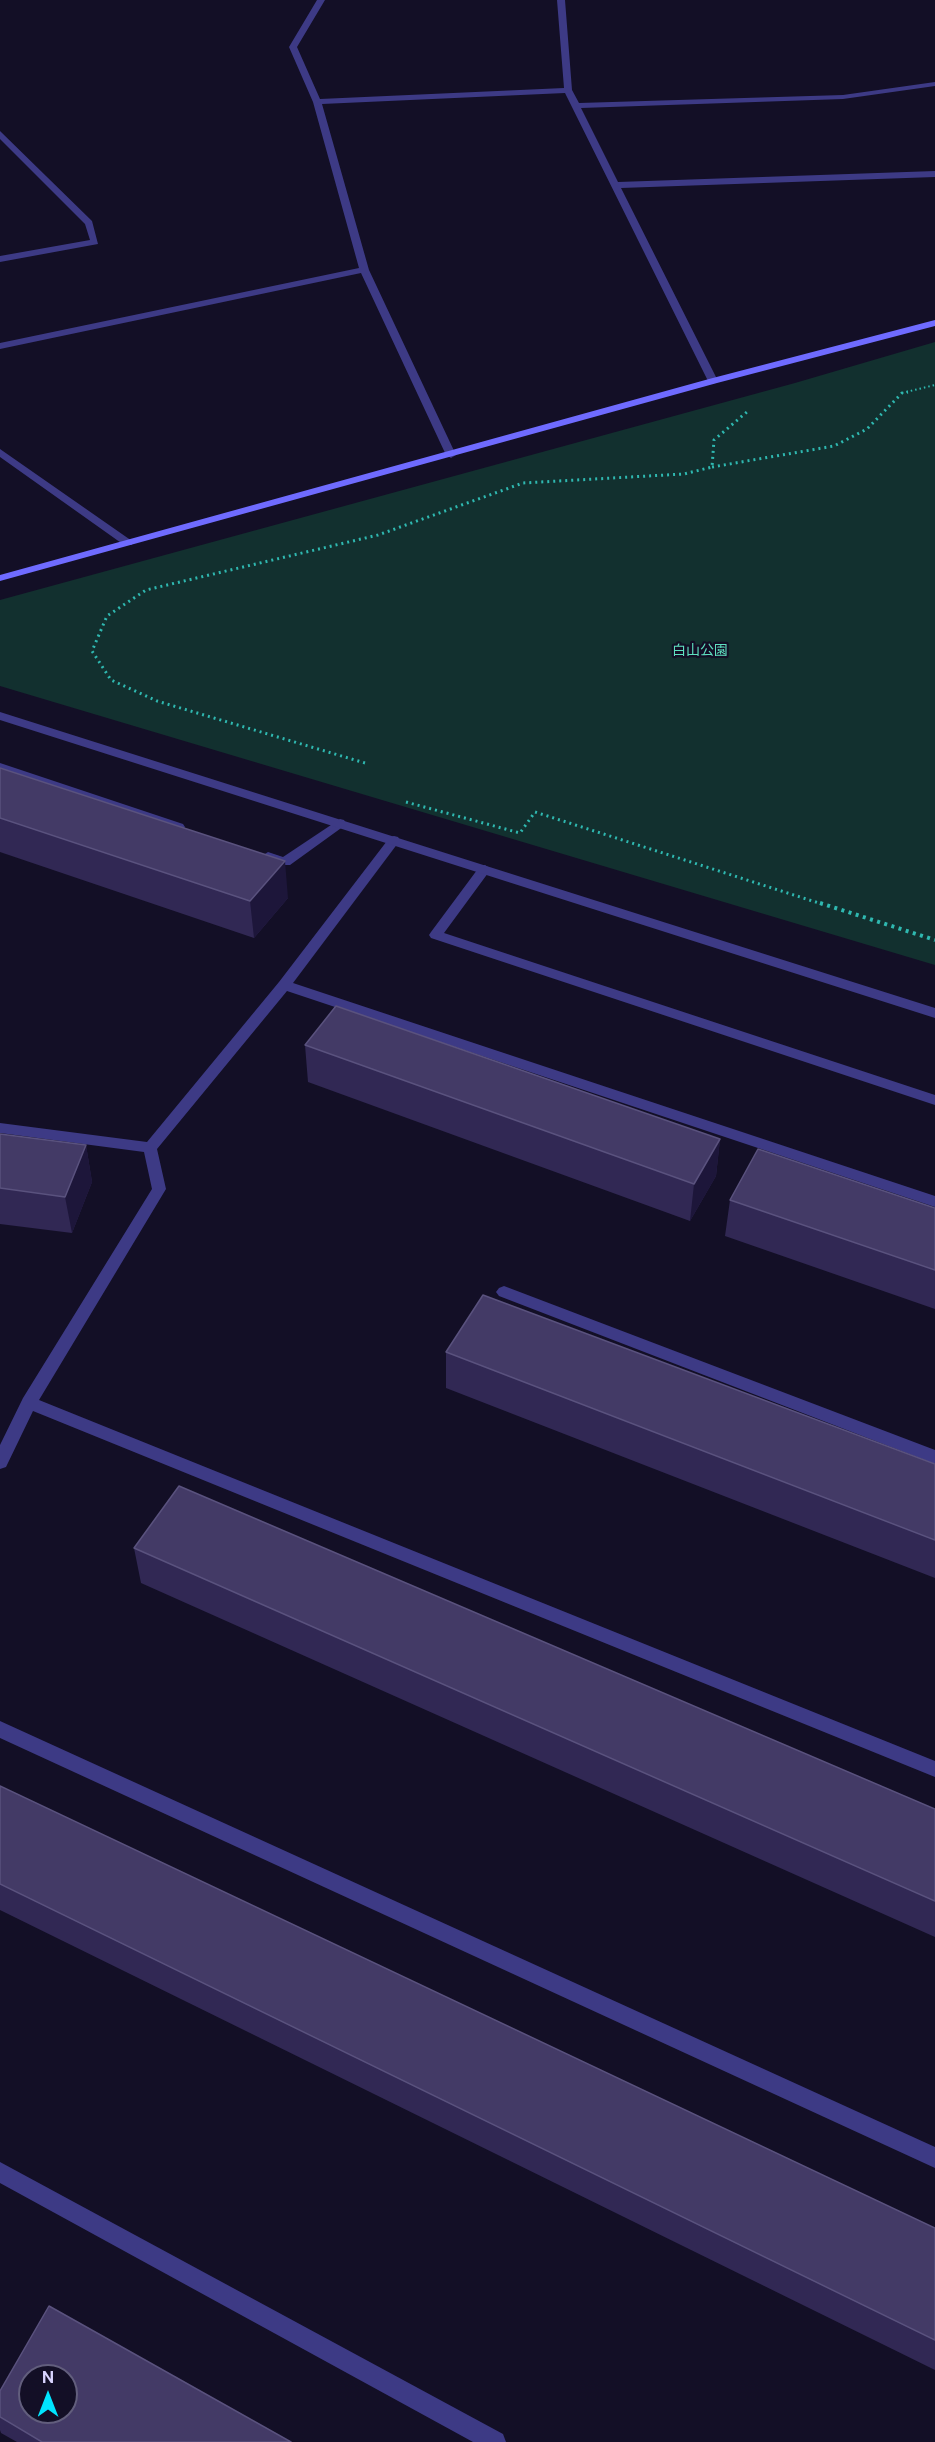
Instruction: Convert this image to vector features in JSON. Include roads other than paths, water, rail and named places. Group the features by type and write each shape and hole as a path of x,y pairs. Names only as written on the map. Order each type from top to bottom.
{"street":[{"path":"321,0 293,47 317,102 364,270 451,455"},
{"path":"561,0 568,90 713,381"},
{"path":"576,106 843,97 935,84"},
{"path":"317,102 568,90"},
{"path":"0,134 89,223 95,242 0,260"},
{"path":"617,185 935,174"},
{"path":"0,346 364,270"},
{"path":"0,578 713,381 935,323"},
{"path":"0,452 128,543"},
{"path":"0,717 363,830 935,1013"},
{"path":"0,767 186,829"},
{"path":"252,851 285,862 340,823"},
{"path":"150,1148 284,985 394,840"},
{"path":"485,869 436,935 935,1100"},
{"path":"284,985 935,1202"},
{"path":"0,1128 150,1148"},
{"path":"0,1462 29,1403 159,1189 150,1148"},
{"path":"504,1292 935,1457"},
{"path":"29,1403 935,1769"},
{"path":"0,1729 935,2158"},
{"path":"0,2172 495,2442"}],"park label":[{"name":"白山公園","path":"700,651"}]}
